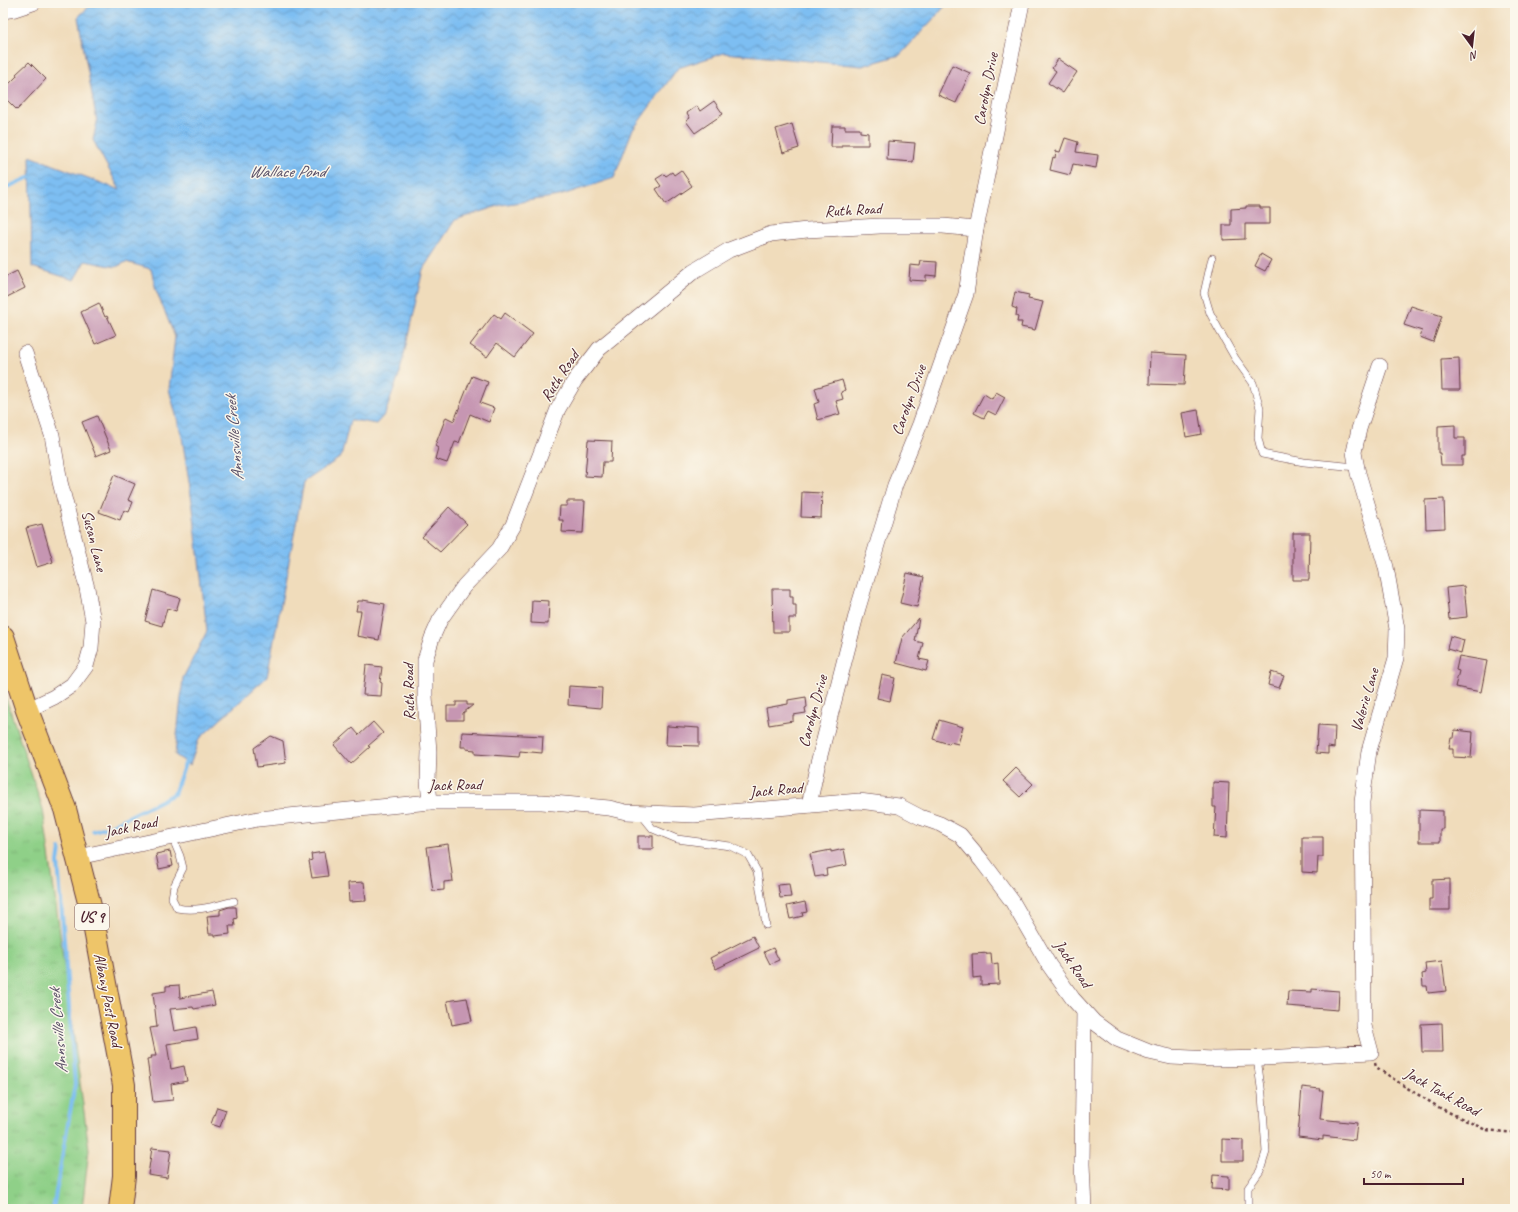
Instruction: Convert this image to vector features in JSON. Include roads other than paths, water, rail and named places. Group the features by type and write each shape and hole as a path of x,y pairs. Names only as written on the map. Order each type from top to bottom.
{"highway":[{"name":"Albany Post Road","path":"3,637 27,710 65,809 92,914 124,1085 124,1176 120,1209"}],"street":[{"path":"3,12 33,3"},
{"name":"Carolyn Drive","path":"809,805 819,759 858,608 895,485 920,424 966,294 976,230 1022,3"},
{"name":"Ruth Road","path":"430,802 428,781 429,752 425,660 432,638 440,620 464,586 499,549 513,525 558,409 576,380 599,349 694,271 729,250 771,234 808,230 880,226 942,226 976,230"},
{"name":"Susan Lane","path":"25,353 52,435 60,482 87,588 93,621 91,648 83,671 72,685 54,697 27,710"},
{"name":"Valerie Lane","path":"1371,1052 1364,1026 1362,802 1369,751 1396,658 1397,629 1386,567 1356,467 1354,452 1359,429 1380,366"},
{"name":"Jack Road","path":"78,857 258,819 430,802 542,802 609,808 626,812 694,815 859,801 899,806 920,818 940,824 960,835 1012,901 1049,964 1073,999 1094,1022 1117,1039 1149,1052 1171,1057 1213,1060 1371,1052"},
{"path":"1084,1011 1082,1164 1084,1209"}],"lane":[{"path":"1212,258 1204,293 1210,314 1235,358 1253,383 1260,408 1258,438 1262,454 1304,462 1356,467"},
{"path":"640,812 653,830 677,839 730,846 748,855 757,871 766,926"},
{"path":"172,837 183,868 174,886 172,898 177,908 189,910 200,909 234,901"},
{"path":"1248,1208 1248,1188 1260,1171 1266,1152 1262,1095 1257,1058"}],"water":[{"name":"Wallace Pond","path":"93,3 948,3 900,55 862,66 724,53 678,68 632,131 614,178 559,196 501,205 455,220 423,269 400,372 385,414 376,424 350,421 341,457 304,482 267,677 199,739 190,765 175,755 183,678 207,631 193,508 182,437 169,389 175,337 156,290 151,269 126,262 116,267 85,261 74,280 32,267 30,156 120,190 93,140 97,122 78,17"}],"waterway":[{"name":"Annsville Creek","path":"3,189 30,177 35,179"},
{"name":"Annsville Creek","path":"93,831 110,826 174,794 187,758"},
{"name":"Annsville Creek","path":"53,1209 75,1084 58,862 60,849"}]}
